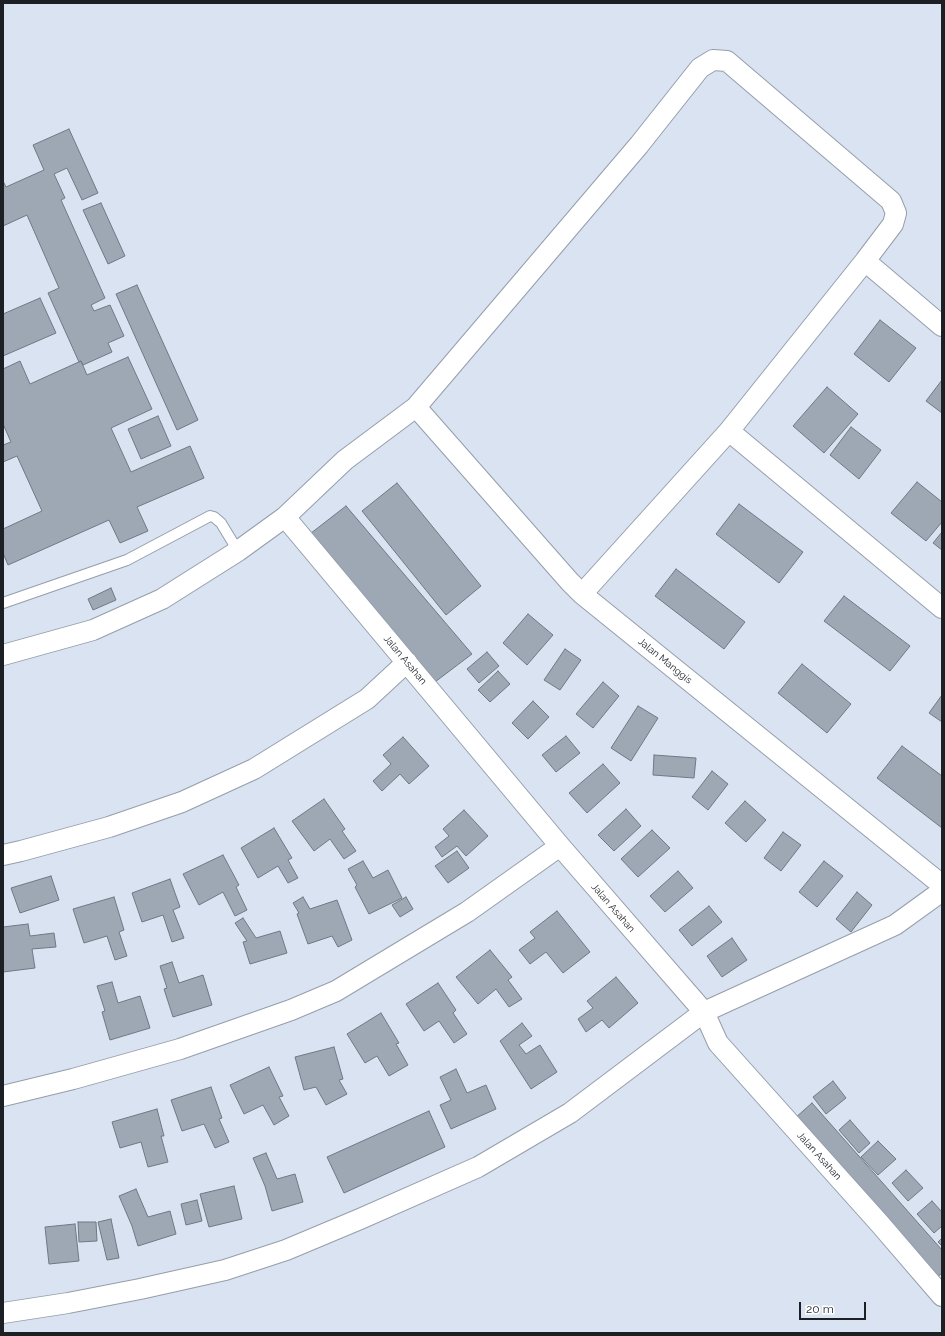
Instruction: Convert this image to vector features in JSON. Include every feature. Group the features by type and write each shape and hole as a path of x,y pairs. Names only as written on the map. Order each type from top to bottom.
{"street":[{"path":"3,655 93,630 162,598 238,552 285,517 345,460 416,407 639,145 700,68 713,60 727,61 891,201 896,212 893,224 729,431 582,594"},
{"path":"865,261 942,326"},
{"name":"Jalan Manggis","path":"416,407 582,594 942,885"},
{"path":"729,431 942,608"},
{"name":"Jalan Asahan","path":"285,517 560,846 704,1012 718,1044 942,1296"},
{"path":"3,855 101,829 146,815 182,802 254,768 367,699 407,662"},
{"path":"3,1096 73,1079 180,1049 291,1010 336,991 467,912 560,846"},
{"path":"3,1313 68,1303 225,1270 286,1250 478,1167 570,1113 704,1012 895,925 942,891"}],"lane":[{"path":"3,603 127,560 210,516 214,517 221,523 238,552"}],"building":[{"path":"69,129 98,193 82,200 67,168 54,174 65,198 61,200 105,298 91,305 94,311 110,305 124,336 108,343 112,352 83,365 81,361 79,362 48,293 59,288 27,215 3,226 3,181 6,187 44,170 33,145"},
{"path":"101,203 125,256 108,264 83,210"},
{"path":"137,285 198,420 177,430 116,294"},
{"path":"40,298 56,333 3,356 3,314"},
{"path":"880,320 916,348 889,382 854,354"},
{"path":"128,357 152,409 111,428 131,472 190,446 204,478 137,507 148,531 120,543 109,520 8,565 3,553 3,529 42,511 17,456 3,462 3,445 11,442 3,424 3,369 20,361 30,384 81,361 87,375"},
{"path":"942,380 942,413 926,401"},
{"path":"827,387 858,414 824,453 793,426"},
{"path":"158,416 171,446 141,459 128,429"},
{"path":"851,427 881,450 859,479 830,455"},
{"path":"917,482 942,502 942,522 926,541 891,513"},
{"path":"397,483 481,586 446,615 362,511"},
{"path":"739,504 803,552 779,583 716,534"},
{"path":"346,506 472,654 431,685 306,537"},
{"path":"942,532 942,550 933,543"},
{"path":"676,569 745,622 724,649 655,596"},
{"path":"111,588 116,600 93,610 88,599"},
{"path":"844,596 910,646 890,671 824,621"},
{"path":"528,614 553,635 527,665 503,643"},
{"path":"565,649 581,660 560,690 544,680"},
{"path":"487,652 499,666 479,683 467,669"},
{"path":"802,664 851,704 827,733 778,693"},
{"path":"498,671 510,684 490,702 478,690"},
{"path":"603,682 619,696 593,728 576,714"},
{"path":"942,695 942,722 929,713"},
{"path":"533,701 549,717 528,739 512,723"},
{"path":"638,706 658,718 631,761 611,748"},
{"path":"566,736 580,753 556,772 542,755"},
{"path":"403,737 429,766 409,784 400,774 382,791 373,781 391,764 383,755"},
{"path":"902,746 942,776 942,828 877,778"},
{"path":"654,755 696,758 694,778 653,775"},
{"path":"603,764 620,783 587,813 569,793"},
{"path":"712,771 728,784 708,810 692,797"},
{"path":"324,799 345,829 342,831 356,851 344,859 330,839 314,851 292,821"},
{"path":"745,801 766,820 746,842 725,823"},
{"path":"626,809 641,826 614,851 598,835"},
{"path":"464,810 488,836 466,856 457,846 442,857 435,847 449,836 443,829"},
{"path":"274,828 292,858 288,860 298,878 288,883 278,866 258,878 241,848"},
{"path":"652,830 670,848 638,877 621,859"},
{"path":"783,832 801,845 781,871 764,858"},
{"path":"457,851 469,868 448,883 435,866"},
{"path":"223,855 239,885 236,887 247,910 235,916 223,892 199,905 183,874"},
{"path":"363,861 373,878 388,870 402,898 369,914 355,887 357,885 348,869"},
{"path":"824,861 843,876 817,907 799,892"},
{"path":"678,871 693,888 665,912 650,896"},
{"path":"51,876 59,900 20,913 11,888"},
{"path":"170,879 180,907 173,910 184,938 172,942 163,915 142,922 132,893"},
{"path":"857,892 872,905 851,932 836,919"},
{"path":"114,897 124,930 119,932 127,956 115,960 107,936 84,943 73,909"},
{"path":"303,897 310,909 337,900 352,940 338,947 332,936 308,944 297,914 299,913 293,903"},
{"path":"406,897 413,909 400,917 392,905"},
{"path":"709,906 722,922 692,946 679,930"},
{"path":"557,911 590,952 563,973 546,952 530,964 519,950 535,938 530,932"},
{"path":"243,918 256,938 280,931 287,953 250,964 243,942 247,941 235,923"},
{"path":"28,924 30,936 54,933 56,947 32,949 35,968 3,972 3,927"},
{"path":"732,938 747,960 722,977 707,956"},
{"path":"490,950 512,977 508,980 522,999 509,1007 496,989 478,1004 456,977"},
{"path":"172,962 179,983 203,975 212,1005 173,1017 164,989 167,988 160,966"},
{"path":"616,977 638,1003 609,1028 602,1020 586,1032 578,1019 593,1008 587,1001"},
{"path":"112,982 118,1003 140,996 150,1028 110,1040 102,1012 105,1011 97,986"},
{"path":"438,983 456,1010 453,1013 467,1034 454,1043 439,1021 424,1031 406,1004"},
{"path":"381,1013 399,1043 396,1044 408,1065 389,1076 377,1056 365,1063 347,1034"},
{"path":"522,1023 532,1036 519,1045 526,1054 540,1045 557,1072 531,1089 500,1041"},
{"path":"334,1047 343,1079 339,1080 347,1094 326,1105 316,1087 304,1090 295,1057"},
{"path":"269,1067 283,1096 279,1097 289,1116 274,1125 263,1105 244,1114 230,1085"},
{"path":"456,1069 467,1093 486,1085 496,1109 451,1129 440,1105 451,1100 440,1077"},
{"path":"833,1081 846,1098 826,1114 813,1097"},
{"path":"211,1087 222,1118 219,1119 229,1142 215,1148 204,1124 182,1131 171,1100"},
{"path":"812,1103 942,1250 942,1273 936,1278 794,1119"},
{"path":"157,1109 164,1136 161,1136 168,1162 148,1167 141,1142 120,1148 112,1122"},
{"path":"429,1111 445,1147 344,1193 327,1157"},
{"path":"850,1120 870,1143 859,1153 839,1130"},
{"path":"878,1141 896,1159 878,1175 861,1157"},
{"path":"266,1153 277,1179 295,1174 303,1202 272,1211 265,1186 253,1158"},
{"path":"906,1170 923,1188 908,1201 892,1183"},
{"path":"234,1186 242,1219 209,1227 200,1194"},
{"path":"136,1189 148,1217 170,1211 176,1234 138,1246 132,1226 119,1196"},
{"path":"197,1200 202,1221 186,1225 181,1204"},
{"path":"932,1201 942,1212 942,1226 934,1233 917,1214"},
{"path":"111,1219 119,1258 107,1260 98,1222"},
{"path":"78,1222 96,1222 97,1241 79,1242"},
{"path":"75,1224 79,1261 49,1264 45,1227"},
{"path":"942,1238 942,1246 938,1242"}]}
